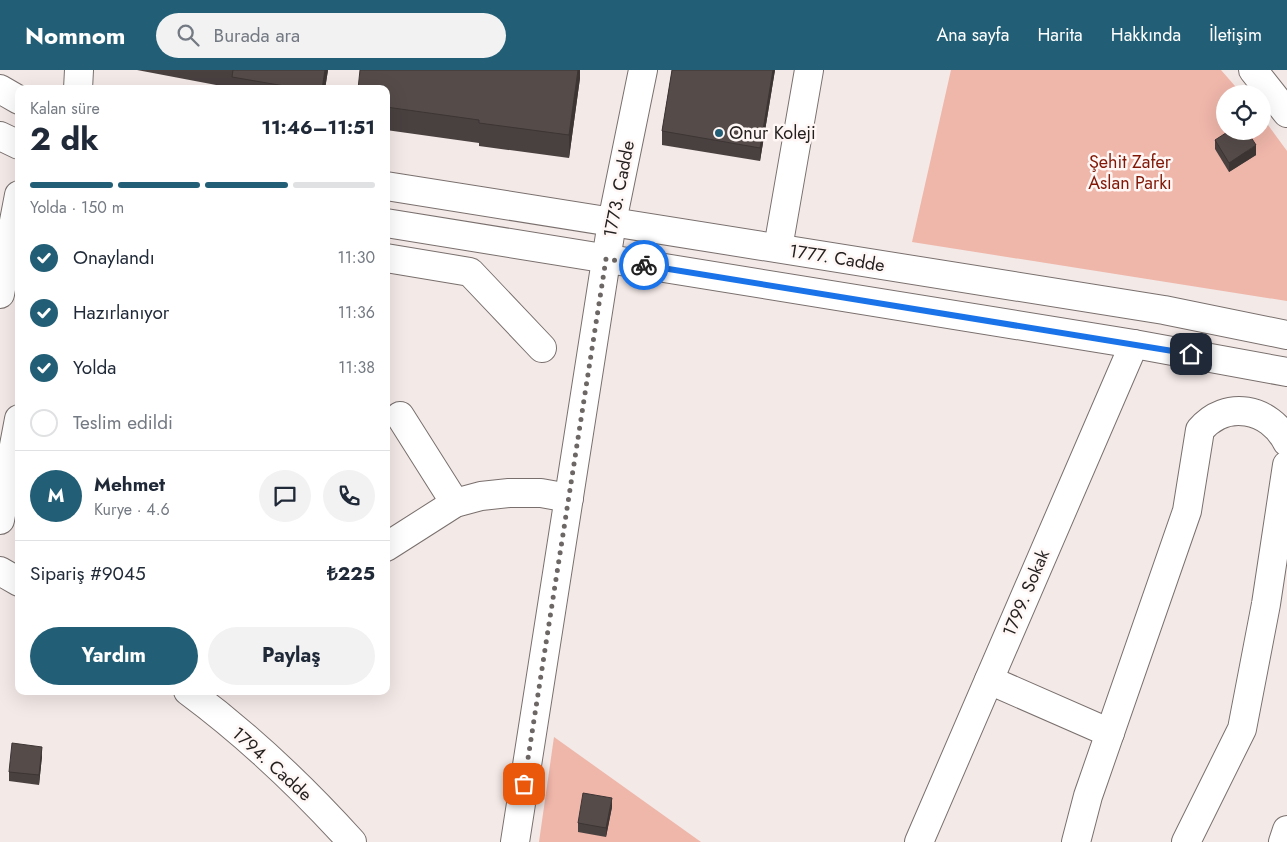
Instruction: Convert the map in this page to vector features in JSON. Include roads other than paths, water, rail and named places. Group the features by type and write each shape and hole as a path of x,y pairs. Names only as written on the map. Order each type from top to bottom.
{"street":[{"path":"78,85 79,70"},
{"name":"1773. Cadde","path":"515,842 612,222 643,70"},
{"path":"778,248 810,70"},
{"path":"1253,70 1287,112"},
{"path":"0,90 15,98"},
{"path":"0,136 15,143"},
{"name":"1777. Cadde","path":"390,187 1164,310 1287,334"},
{"path":"0,294 15,216"},
{"path":"390,224 1134,344 1287,372"},
{"path":"390,259 470,272 542,348"},
{"name":"1799. Sokak","path":"919,842 1134,344"},
{"path":"1076,842 1088,796 1187,511 1200,430 1207,422 1219,415 1237,411 1253,412 1282,432 1287,442"},
{"path":"400,416 455,503"},
{"path":"0,520 15,440"},
{"path":"1186,842 1242,729 1266,604 1287,465"},
{"path":"390,544 455,503 481,496 509,493 541,493 569,498"},
{"path":"0,571 15,580"},
{"path":"989,680 1110,733"},
{"name":"1794. Cadde","path":"194,695 272,761 352,842"},
{"path":"1283,842 1287,830"}],"place":[{"name":"Onur Koleji","path":"719,133"}],"park label":[{"name":"Şehit Zafer Aslan Parkı","path":"1130,172"}]}
